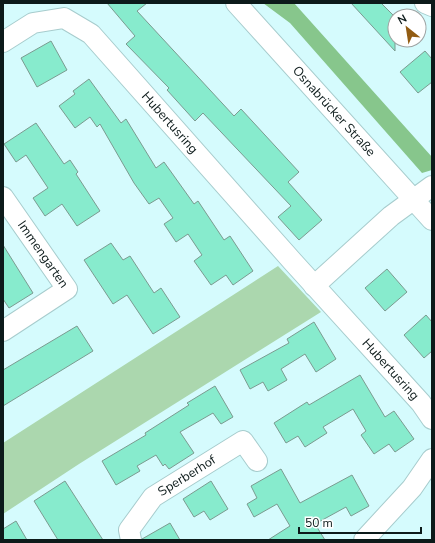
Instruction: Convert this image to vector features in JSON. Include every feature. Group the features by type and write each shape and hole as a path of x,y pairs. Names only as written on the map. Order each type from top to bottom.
{"street":[{"name":"Osnabrücker Straße","path":"236,3 432,220"},
{"path":"425,3 432,6"},
{"name":"Hubertusring","path":"3,42 33,23 64,18 91,34 314,286 421,403 432,419"},
{"path":"314,286 391,216 432,186"},
{"name":"Immengarten","path":"3,197 66,289 3,331"},
{"name":"Sperberhof","path":"131,540 129,530 153,497 221,454 243,441 257,461"},
{"path":"364,540 412,488 432,459"}],"green space":[{"path":"263,3 294,3 432,157 432,170 422,173 290,23"},
{"path":"278,266 321,312 79,464 3,514 3,443"}],"building":[{"path":"107,3 147,3 137,11 234,116 241,109 299,172 288,182 322,220 299,240 278,217 291,206 203,113 195,121 167,90 169,88 126,44 135,36"},
{"path":"351,3 381,3 387,9 387,42"},
{"path":"51,41 67,70 37,87 21,58"},
{"path":"425,51 432,59 432,82 418,93 400,72"},
{"path":"89,79 121,123 126,119 156,168 164,162 194,204 198,201 224,240 230,236 253,271 233,285 226,275 211,285 194,261 202,255 188,234 176,242 164,224 173,218 159,198 149,204 134,183 100,124 97,127 90,117 75,128 59,106 75,94 73,91"},
{"path":"36,123 64,164 70,160 78,172 76,174 100,211 77,226 62,204 45,216 33,198 48,188 26,155 16,162 4,144"},
{"path":"111,243 123,260 130,256 154,293 161,288 180,317 153,334 127,295 113,304 84,260"},
{"path":"3,245 33,293 9,308 3,299"},
{"path":"387,269 407,292 385,311 365,288"},
{"path":"426,315 432,322 432,351 424,358 404,335"},
{"path":"314,322 336,359 316,372 305,354 281,369 287,380 268,391 263,382 250,389 240,370 289,343 287,339"},
{"path":"77,326 93,351 3,406 3,370"},
{"path":"360,375 385,417 394,411 414,439 395,452 389,444 374,454 361,435 366,431 353,409 323,427 327,433 305,447 298,436 286,443 274,423 307,402 309,405"},
{"path":"215,386 233,417 221,424 213,413 180,432 194,453 169,469 165,464 163,466 156,455 137,466 140,471 116,485 102,461 146,435 145,433 189,405 187,403"},
{"path":"281,469 300,503 352,475 369,506 351,516 346,507 315,524 325,540 268,540 290,526 277,504 254,517 247,504 257,498 251,486"},
{"path":"65,481 103,540 58,540 34,501"},
{"path":"211,481 228,509 210,520 204,511 194,517 183,499"},
{"path":"16,521 27,540 3,540 3,529"},
{"path":"170,523 180,540 142,540 142,539"}]}
